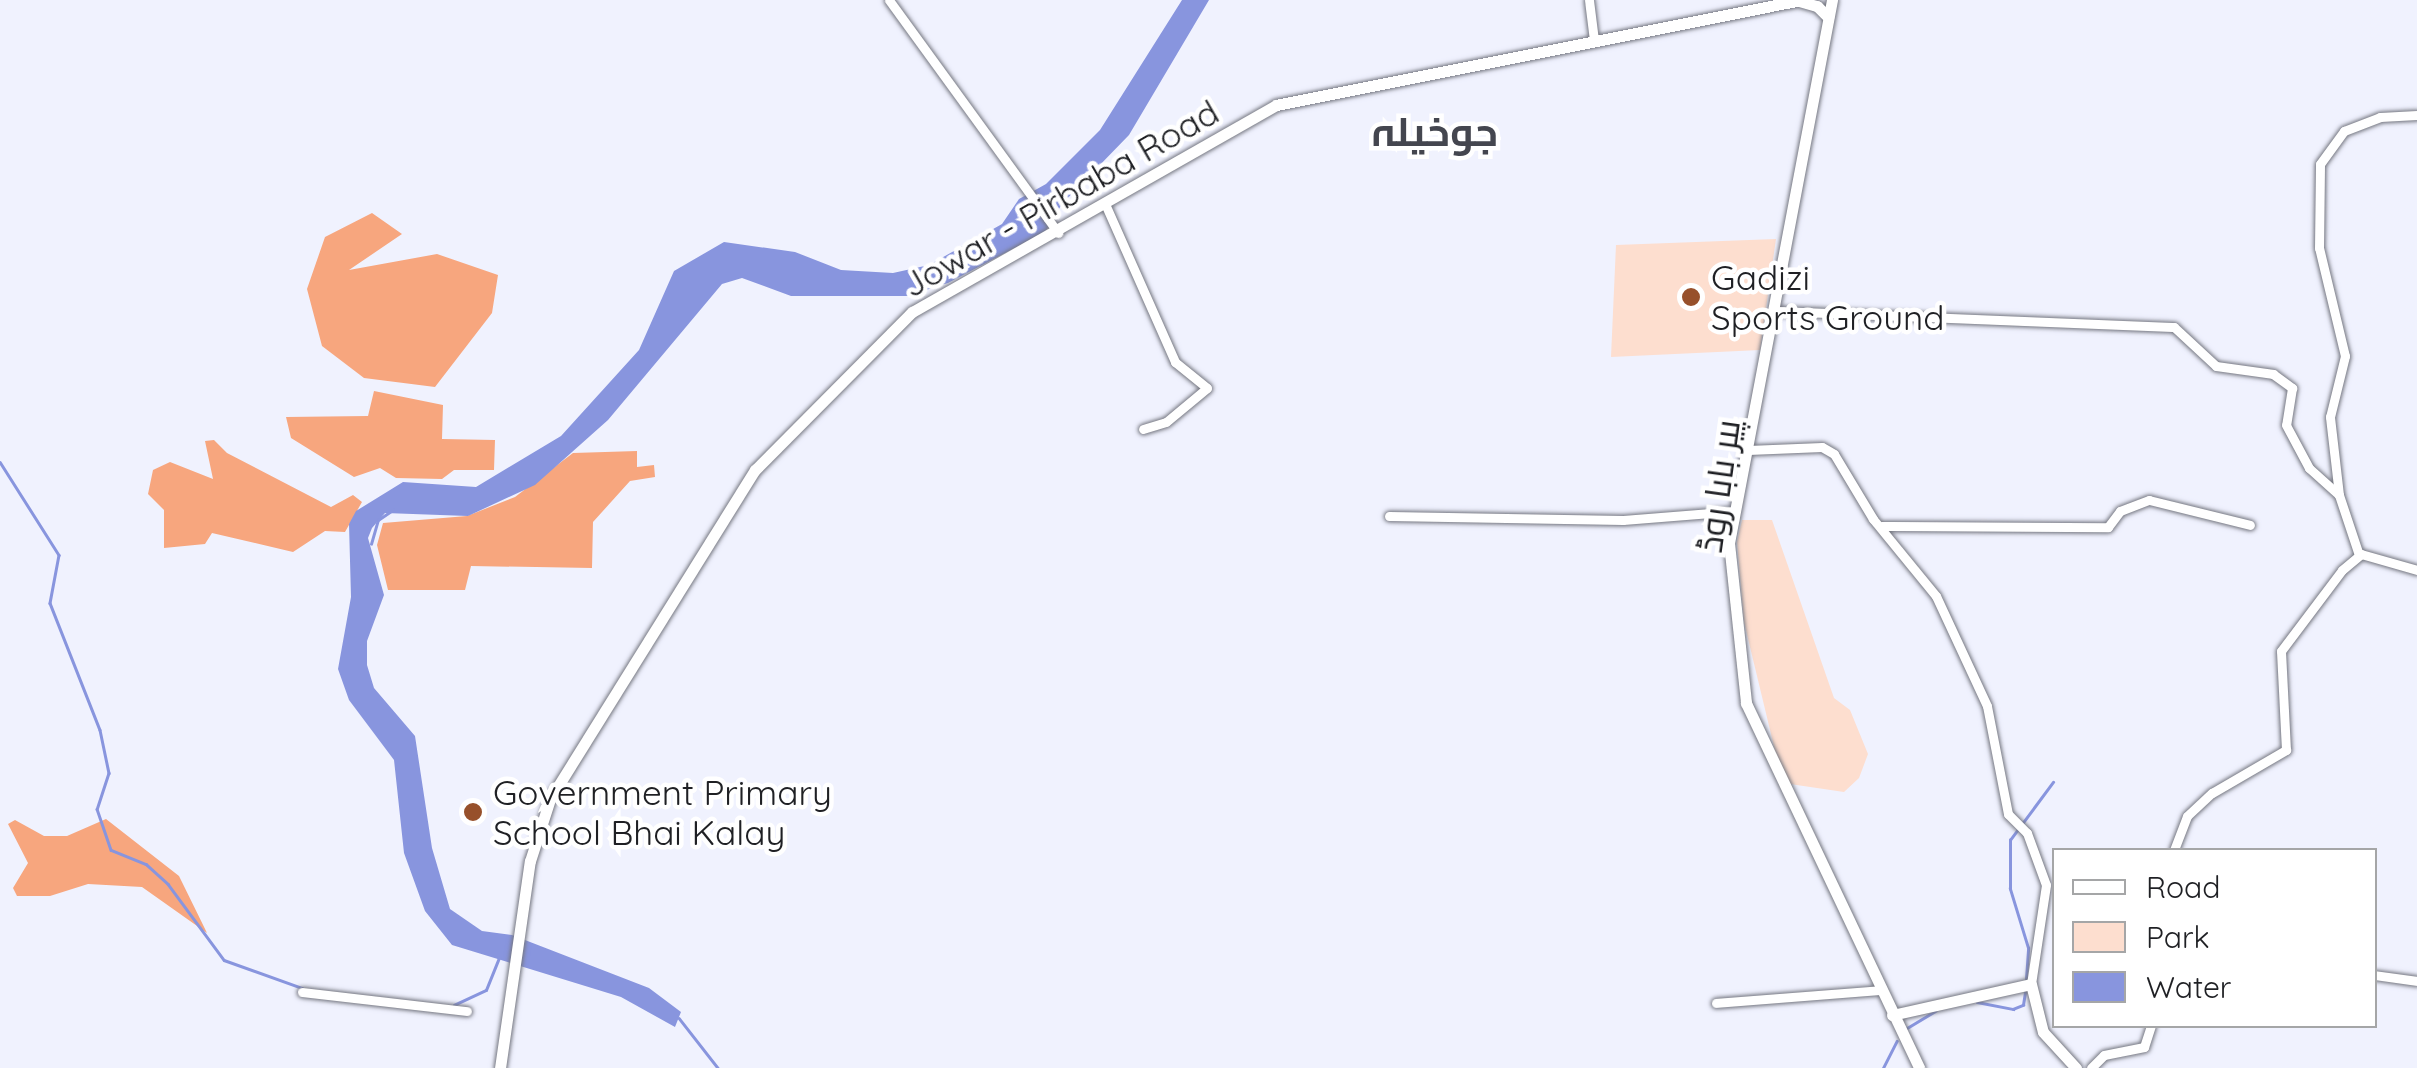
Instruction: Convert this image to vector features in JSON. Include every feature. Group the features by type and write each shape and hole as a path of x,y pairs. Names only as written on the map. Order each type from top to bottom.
{"main road":[{"name":"پیر بابا روڈ","path":"1832,0 1730,543 1746,703 1919,1068"},
{"name":"Jowar - Pirbaba Road","path":"500,1068 530,861 550,799 755,470 912,312 1106,206 1276,105 1800,1"},
{"path":"1800,1 1818,6 1828,17"},
{"path":"1892,1015 2030,984 2043,1032 2076,1068"}],"street":[{"path":"889,0 1030,200 1058,233"},
{"path":"1589,0 1594,40"},
{"path":"2359,555 2339,495 2330,417 2345,356 2319,248 2320,164 2344,130 2380,117 2417,114"},
{"path":"1106,206 1175,362 1205,380 1207,388 1166,422 1143,429"},
{"path":"1776,312 2174,328 2216,366 2284,379 2294,396 2284,417 2298,452 2339,495"},
{"path":"1748,450 1822,447 1834,454 1882,526 1936,596 1970,662 1993,726 1992,753 2014,826 2026,833 2046,885 2030,984"},
{"path":"1882,526 2108,527 2120,511 2148,500 2250,525"},
{"path":"1388,516 1624,520 1736,510"},
{"path":"2359,555 2417,570"},
{"path":"2175,848 2187,816 2212,793 2286,750 2281,651 2359,555"},
{"path":"2377,974 2417,981"},
{"path":"1716,1002 1881,990"},
{"path":"302,992 467,1011"},
{"path":"2091,1068 2104,1055 2144,1047 2150,1028"}],"green space":[{"name":"Gadizi Sports Ground","path":"1776,239 1760,350 1611,357 1616,245"},
{"path":"1742,520 1772,520 1834,698 1850,710 1868,754 1859,778 1844,792 1790,784 1777,759 1744,622 1737,542"}],"shaded area":[{"path":"372,213 402,234 349,270 437,254 498,275 492,313 435,387 364,378 322,346 307,289 325,237"},
{"path":"374,391 443,405 442,439 495,440 494,470 454,470 442,479 396,478 380,468 354,477 291,438 286,417 368,416"},
{"path":"214,440 227,453 331,507 353,495 362,502 345,532 325,531 293,552 212,533 205,544 164,548 164,510 148,494 153,470 170,462 213,479 205,441"},
{"path":"637,451 637,467 654,465 655,477 630,481 593,522 592,568 471,566 465,590 388,590 377,545 383,523 467,516 515,497 573,453"},
{"path":"106,819 179,876 207,933 142,887 88,884 50,896 17,896 13,888 28,863 8,824 15,820 44,836 67,836"}],"water":[{"path":"1182,0 1209,0 1129,135 1062,204 1045,232 948,283 907,296 791,296 742,278 722,284 608,420 535,485 468,516 385,513 372,528 368,538 384,595 367,641 367,665 374,688 415,736 432,848 450,909 482,931 512,935 649,988 681,1012 675,1027 621,997 452,945 425,911 404,853 394,760 349,700 338,669 351,597 349,524 356,511 403,482 476,487 561,436 639,350 674,271 724,242 795,252 841,270 893,273 929,265 1002,224 1019,199 1046,184 1100,130"}],"waterway":[{"path":"0,462 59,555 50,603 100,730 109,773 97,809 111,850 146,864 168,884 224,960 302,988"},
{"path":"371,544 378,520 393,510"},
{"path":"2026,979 2028,948 2010,889 2010,840 2053,782"},
{"path":"454,1005 486,990 499,957"},
{"path":"1977,1002 2013,1009 2023,1005 2025,992"},
{"path":"1907,1028 1935,1011"},
{"path":"679,1018 718,1068"},
{"path":"1883,1068 1897,1041"}],"place":[{"name":"Gadizi Sports Ground","path":"1691,297"},
{"name":"Government Primary School Bhai Kalay","path":"473,812"}],"district":[{"name":"جوخیلہ","path":"1435,131"}]}
